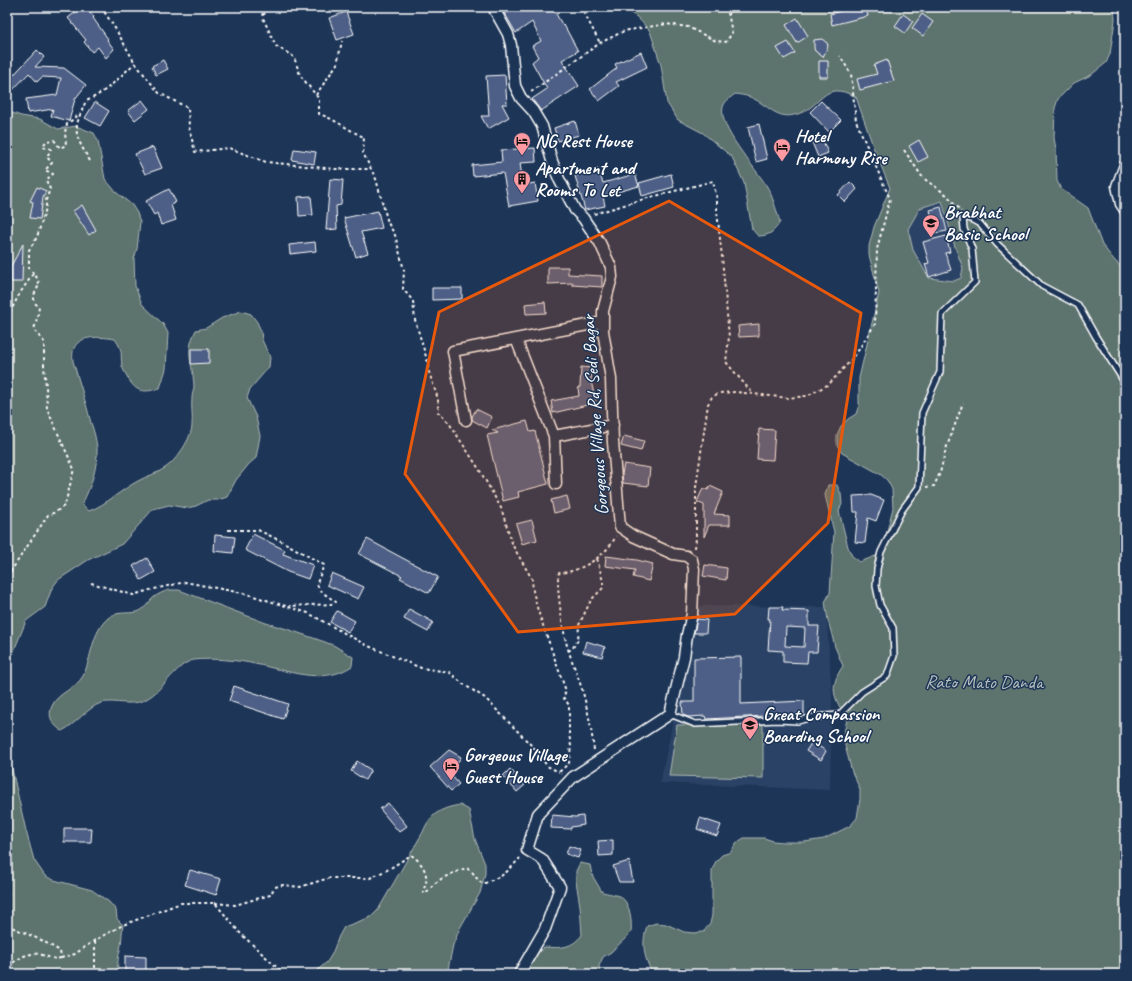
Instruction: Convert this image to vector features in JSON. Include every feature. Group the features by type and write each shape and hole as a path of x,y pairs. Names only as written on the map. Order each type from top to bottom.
{"street":[{"name":"Gorgeous Village Rd, Sedi Bagar","path":"493,7 508,34 511,45 515,86 521,98 533,111 542,126 559,179 575,210 583,218 600,243 611,267 612,277 603,312 603,331 611,379 613,442 620,527 633,536 673,554 686,556 692,560"},
{"path":"1125,165 1117,186 1121,204 1125,210"},
{"path":"466,420 453,352 603,322"},
{"path":"516,339 554,436 556,484"},
{"path":"554,436 613,425"},
{"path":"520,974 545,929 560,887 542,858 526,850 538,814 573,777 670,714 684,657 692,614 694,569 692,560"}],"lane":[{"path":"670,714 695,724 778,720 798,721 813,717 839,715 862,692 888,676 894,656 893,628 880,605 876,586 876,569 881,552 902,510 919,487 922,413 940,372 942,314 975,282 972,249 964,229 963,218 969,218 980,224 997,244 1042,286 1078,305 1125,383"}],"path":[{"path":"101,7 135,63 159,93 188,108 189,128 195,152 229,148 266,162 335,169 370,168"},
{"path":"264,7 262,16 276,46 294,57 300,75 319,99 319,114 332,118 364,137 363,153 376,179 388,223 395,235 404,270 404,289 413,301 414,320 428,360 429,372 438,399 438,412 457,435 494,493 501,508 513,546 532,579 533,591 538,611 566,691 563,696 569,705 569,734 571,746 569,763 560,772"},
{"path":"262,16 272,7"},
{"path":"581,7 600,43"},
{"path":"521,98 600,43 624,31 666,24 688,27 716,41 726,42 732,33 726,7"},
{"path":"316,95 337,64 342,41"},
{"path":"692,560 696,538 696,487 708,404 712,396 719,393 736,392 788,398 807,396 829,384 854,357 875,324 877,249 890,199 856,121 851,74 840,56"},
{"path":"90,161 76,136 80,114 86,101 109,88 135,63"},
{"path":"7,577 48,515 56,512 65,505 74,469 47,409 44,342 34,330 39,307 34,302 34,295 39,285 38,279 29,268 29,250 37,237 42,222 50,189 46,180 53,174 45,170 52,163 47,157 50,149 43,147 46,141 54,140 60,148 66,145 65,132 67,124 80,114"},
{"path":"904,150 923,178 947,195 962,213 963,218"},
{"path":"583,218 644,199 714,181 717,199 729,337 726,362 754,395"},
{"path":"7,318 20,293 33,274"},
{"path":"919,487 934,486 940,473 946,449 963,403"},
{"path":"596,761 586,704 577,672 568,651 557,578 559,573 577,570 597,558 613,542 620,527"},
{"path":"228,530 258,530 324,565 317,583 319,590 336,602 332,604 288,606"},
{"path":"568,651 572,649 578,640 579,624 591,600 603,588 597,558"},
{"path":"91,583 133,595 185,582 247,594 308,613 366,645 422,668 449,672 463,684 485,698 537,750 547,766 560,772 566,784"},
{"path":"7,967 23,956 38,954 56,959 75,954 95,940 123,925 181,903 215,903 234,905 270,896 275,887 283,885 300,887 329,878 370,878 390,870 411,856 419,860 423,868 426,878 423,893 426,893 434,883 441,878 466,868 471,870 480,883 483,884 501,876 509,870 526,850"},
{"path":"7,856 7,862"},
{"path":"215,903 240,932 284,974"},
{"path":"7,925 41,940 60,951 61,958"},
{"path":"95,940 95,974"}],"highlighted area":[{"path":"669,201 861,313 828,523 735,614 518,632 405,474 439,312"}],"shaded area":[{"name":"Brabhat Basic School","path":"942,201 955,247 963,268 961,278 954,281 929,278 913,250 908,229 920,208"},
{"name":"Great Compassion Boarding School","path":"698,606 826,607 832,695 830,790 660,783 678,697 689,658 691,635"}],"green space":[{"name":"Rato Mato Danda","path":"621,7 1114,7 1115,20 1110,54 1106,63 1091,75 1074,83 1058,99 1055,108 1054,138 1056,149 1057,181 1061,189 1088,208 1102,245 1115,261 1125,270 1125,974 653,974 647,963 644,951 644,939 647,926 656,923 666,924 684,932 694,933 703,932 710,924 712,915 712,870 716,861 722,855 731,852 736,843 744,838 764,838 784,842 804,842 824,839 850,826 857,818 860,789 852,772 843,738 847,719 834,693 835,681 843,666 835,647 825,602 830,593 834,532 825,495 828,485 837,485 841,494 842,504 839,511 848,547 852,556 860,562 878,555 883,546 893,508 892,489 887,480 880,474 842,453 837,445 837,435 841,426 856,414 859,405 859,378 879,293 869,255 869,246 874,227 890,188 874,149 856,97 844,92 836,91 829,93 804,112 788,116 778,114 751,98 735,94 726,101 723,107 723,116 726,126 738,147 761,177 768,189 780,222 771,233 758,236 752,229 744,183 732,157 703,133 678,120 667,103 661,65 650,31 637,17","holes":["942,201 955,247 963,268 961,278 954,281 929,278 913,250 908,229 920,208"]},
{"path":"7,111 21,116 40,119 58,129 76,126 94,133 98,141 105,179 117,193 132,205 140,222 137,249 134,259 135,286 142,304 163,324 168,333 166,369 160,388 150,391 138,389 131,383 122,368 121,350 115,339 100,337 86,339 80,341 75,346 73,361 94,432 97,448 93,476 82,504 89,511 102,505 138,481 159,472 169,465 183,449 191,430 192,422 192,396 194,386 190,358 190,345 196,330 206,328 222,318 241,311 251,314 261,331 262,340 270,357 269,367 250,389 247,398 256,417 260,436 256,458 236,480 227,497 218,500 208,500 196,506 187,508 169,505 153,509 122,544 88,560 58,580 52,588 45,607 26,621 7,668"},
{"path":"169,590 179,590 266,623 335,646 353,657 352,666 341,672 317,676 292,673 241,661 216,659 194,660 182,666 160,689 144,700 131,703 101,703 91,708 67,728 62,731 59,729 52,720 50,714 52,706 58,697 76,684 83,676 95,638 102,624 114,614 133,613 139,611 144,608 153,598"},
{"path":"763,724 763,778 669,776 677,725"},
{"path":"7,725 11,765 34,860 45,876 54,880 92,890 109,902 116,910 117,919 123,925 118,963 119,974 7,974"},
{"path":"460,805 469,810 475,839 485,864 485,874 480,893 460,928 453,945 447,974 313,974 327,962 344,927 371,917 378,910 433,816 442,810"},
{"path":"580,863 590,865 592,875 602,892 620,896 627,904 630,914 631,933 611,952 603,957 599,966 600,974 513,974 516,967 535,956 544,947 565,947 574,943 582,935 580,906 576,881 576,871"}],"building":[{"path":"82,7 87,7 114,49 106,58 98,47 92,52 84,42 86,40 68,18"},
{"path":"501,7 552,7 578,51 562,60 579,86 541,111 532,99 547,89 532,62 538,57 532,46 541,41 532,22 516,33"},
{"path":"856,7 866,7 868,16 832,25 830,14"},
{"path":"346,12 354,34 337,40 329,18"},
{"path":"903,14 913,21 905,33 895,26"},
{"path":"922,14 933,22 923,36 912,28"},
{"path":"797,18 808,36 797,43 786,25"},
{"path":"822,39 828,46 823,57 815,51 814,48 814,40"},
{"path":"788,42 795,53 784,59 777,48"},
{"path":"37,50 44,57 35,67 64,68 86,85 75,99 69,121 51,116 53,109 28,113 26,99 57,95 61,78 42,77 37,82 29,73 7,96 7,82"},
{"path":"641,52 647,67 616,82 619,86 599,101 590,89 617,68 615,64"},
{"path":"163,60 168,69 156,75 152,66"},
{"path":"887,60 894,81 860,90 857,79 877,74 874,65"},
{"path":"819,61 828,61 828,77 819,77"},
{"path":"505,75 507,104 502,104 509,117 488,129 481,116 489,116 486,76"},
{"path":"142,100 149,109 135,120 128,111"},
{"path":"821,101 841,120 829,132 810,112"},
{"path":"95,102 109,111 100,126 85,118"},
{"path":"575,121 579,135 558,141 554,128"},
{"path":"759,124 767,159 756,162 748,127"},
{"path":"821,136 828,153 818,157 811,140"},
{"path":"919,140 928,157 918,162 909,146"},
{"path":"153,147 162,168 145,174 135,154"},
{"path":"535,148 536,162 520,163 523,185 535,183 538,201 509,206 503,173 473,176 472,165 502,162 501,150"},
{"path":"294,149 316,152 314,164 292,160"},
{"path":"598,169 603,183 635,174 639,186 603,196 605,206 585,210 575,176"},
{"path":"671,174 674,187 642,196 639,183"},
{"path":"330,179 343,180 341,205 336,206 337,229 326,230"},
{"path":"850,182 857,189 845,202 838,195"},
{"path":"37,187 46,191 43,197 40,219 30,218 33,202 30,201"},
{"path":"169,189 176,202 171,205 176,220 161,225 157,213 154,215 146,201"},
{"path":"311,196 313,215 299,216 298,197"},
{"path":"82,205 96,230 89,235 73,211"},
{"path":"941,207 947,231 936,233 930,210"},
{"path":"378,211 382,228 361,232 368,253 356,257 344,218"},
{"path":"946,236 950,252 945,253 951,270 929,277 925,264 929,263 923,242"},
{"path":"315,242 316,251 290,254 289,245"},
{"path":"23,244 22,282 11,282 11,266"},
{"path":"548,267 568,267 568,274 602,276 602,287 572,285 573,283 548,284"},
{"path":"432,288 462,288 462,299 432,300"},
{"path":"545,302 546,313 526,314 525,304"},
{"path":"759,324 759,336 739,337 738,326"},
{"path":"191,349 209,349 209,363 191,364"},
{"path":"581,367 592,368 591,381 596,403 553,413 551,401 579,396 578,387 580,387"},
{"path":"476,409 492,417 487,428 472,420"},
{"path":"527,421 530,432 535,431 548,484 518,492 519,497 503,501 487,435 498,433 492,430"},
{"path":"759,429 775,430 773,460 757,459"},
{"path":"624,436 644,441 641,451 621,446"},
{"path":"624,464 650,468 648,486 623,483 622,474"},
{"path":"710,486 723,492 714,514 730,515 730,525 709,525 704,537 704,505 697,502 703,488 708,490"},
{"path":"871,495 884,500 876,521 868,518 865,543 855,542 858,512 854,512 853,496"},
{"path":"567,496 570,509 554,513 551,500"},
{"path":"532,520 537,540 522,544 516,524"},
{"path":"253,534 285,550 283,554 313,565 308,579 288,572 245,550"},
{"path":"215,535 235,537 233,553 214,551"},
{"path":"367,539 438,577 429,593 400,578 402,576 359,554"},
{"path":"606,556 637,560 653,564 649,581 633,577 635,570 605,566"},
{"path":"147,558 155,572 141,580 133,566"},
{"path":"705,565 727,568 726,580 703,576"},
{"path":"332,573 364,587 358,599 327,585"},
{"path":"769,607 783,607 782,610 809,611 809,626 819,626 817,652 808,652 807,663 783,662 783,651 768,650 770,619 768,619","holes":["786,627 805,628 804,647 785,646"]},
{"path":"409,609 433,622 428,632 404,619"},
{"path":"337,611 355,621 348,632 330,622"},
{"path":"697,619 707,620 706,633 694,633"},
{"path":"586,641 605,647 602,657 583,652"},
{"path":"741,657 741,704 804,701 804,714 706,719 705,716 688,717 683,715 682,702 694,702 694,658"},
{"path":"234,686 288,704 283,719 229,701"},
{"path":"812,742 826,751 821,760 806,751"},
{"path":"449,750 461,757 450,774 459,784 451,791 430,767"},
{"path":"357,761 371,770 365,780 351,771"},
{"path":"510,769 525,785 517,792 503,776"},
{"path":"388,803 407,826 399,832 380,809"},
{"path":"552,815 575,817 583,816 584,825 571,827 571,829 551,828"},
{"path":"700,818 721,825 717,836 697,829"},
{"path":"64,828 92,828 91,842 64,842"},
{"path":"613,840 613,855 599,856 598,841"},
{"path":"569,846 581,850 578,858 566,854"},
{"path":"629,861 633,882 619,882 613,866"},
{"path":"190,870 221,879 216,895 185,885"},
{"path":"125,956 146,957 146,972 125,971"}],"place":[{"name":"NG Rest House","path":"522,156"},
{"name":"Hotel Harmony Rise","path":"782,162"},
{"name":"Apartment and Rooms To Let","path":"522,194"},
{"name":"Brabhat Basic School","path":"931,238"},
{"name":"Great Compassion Boarding School","path":"750,740"},
{"name":"Gorgeous Village Guest House","path":"451,781"}]}
